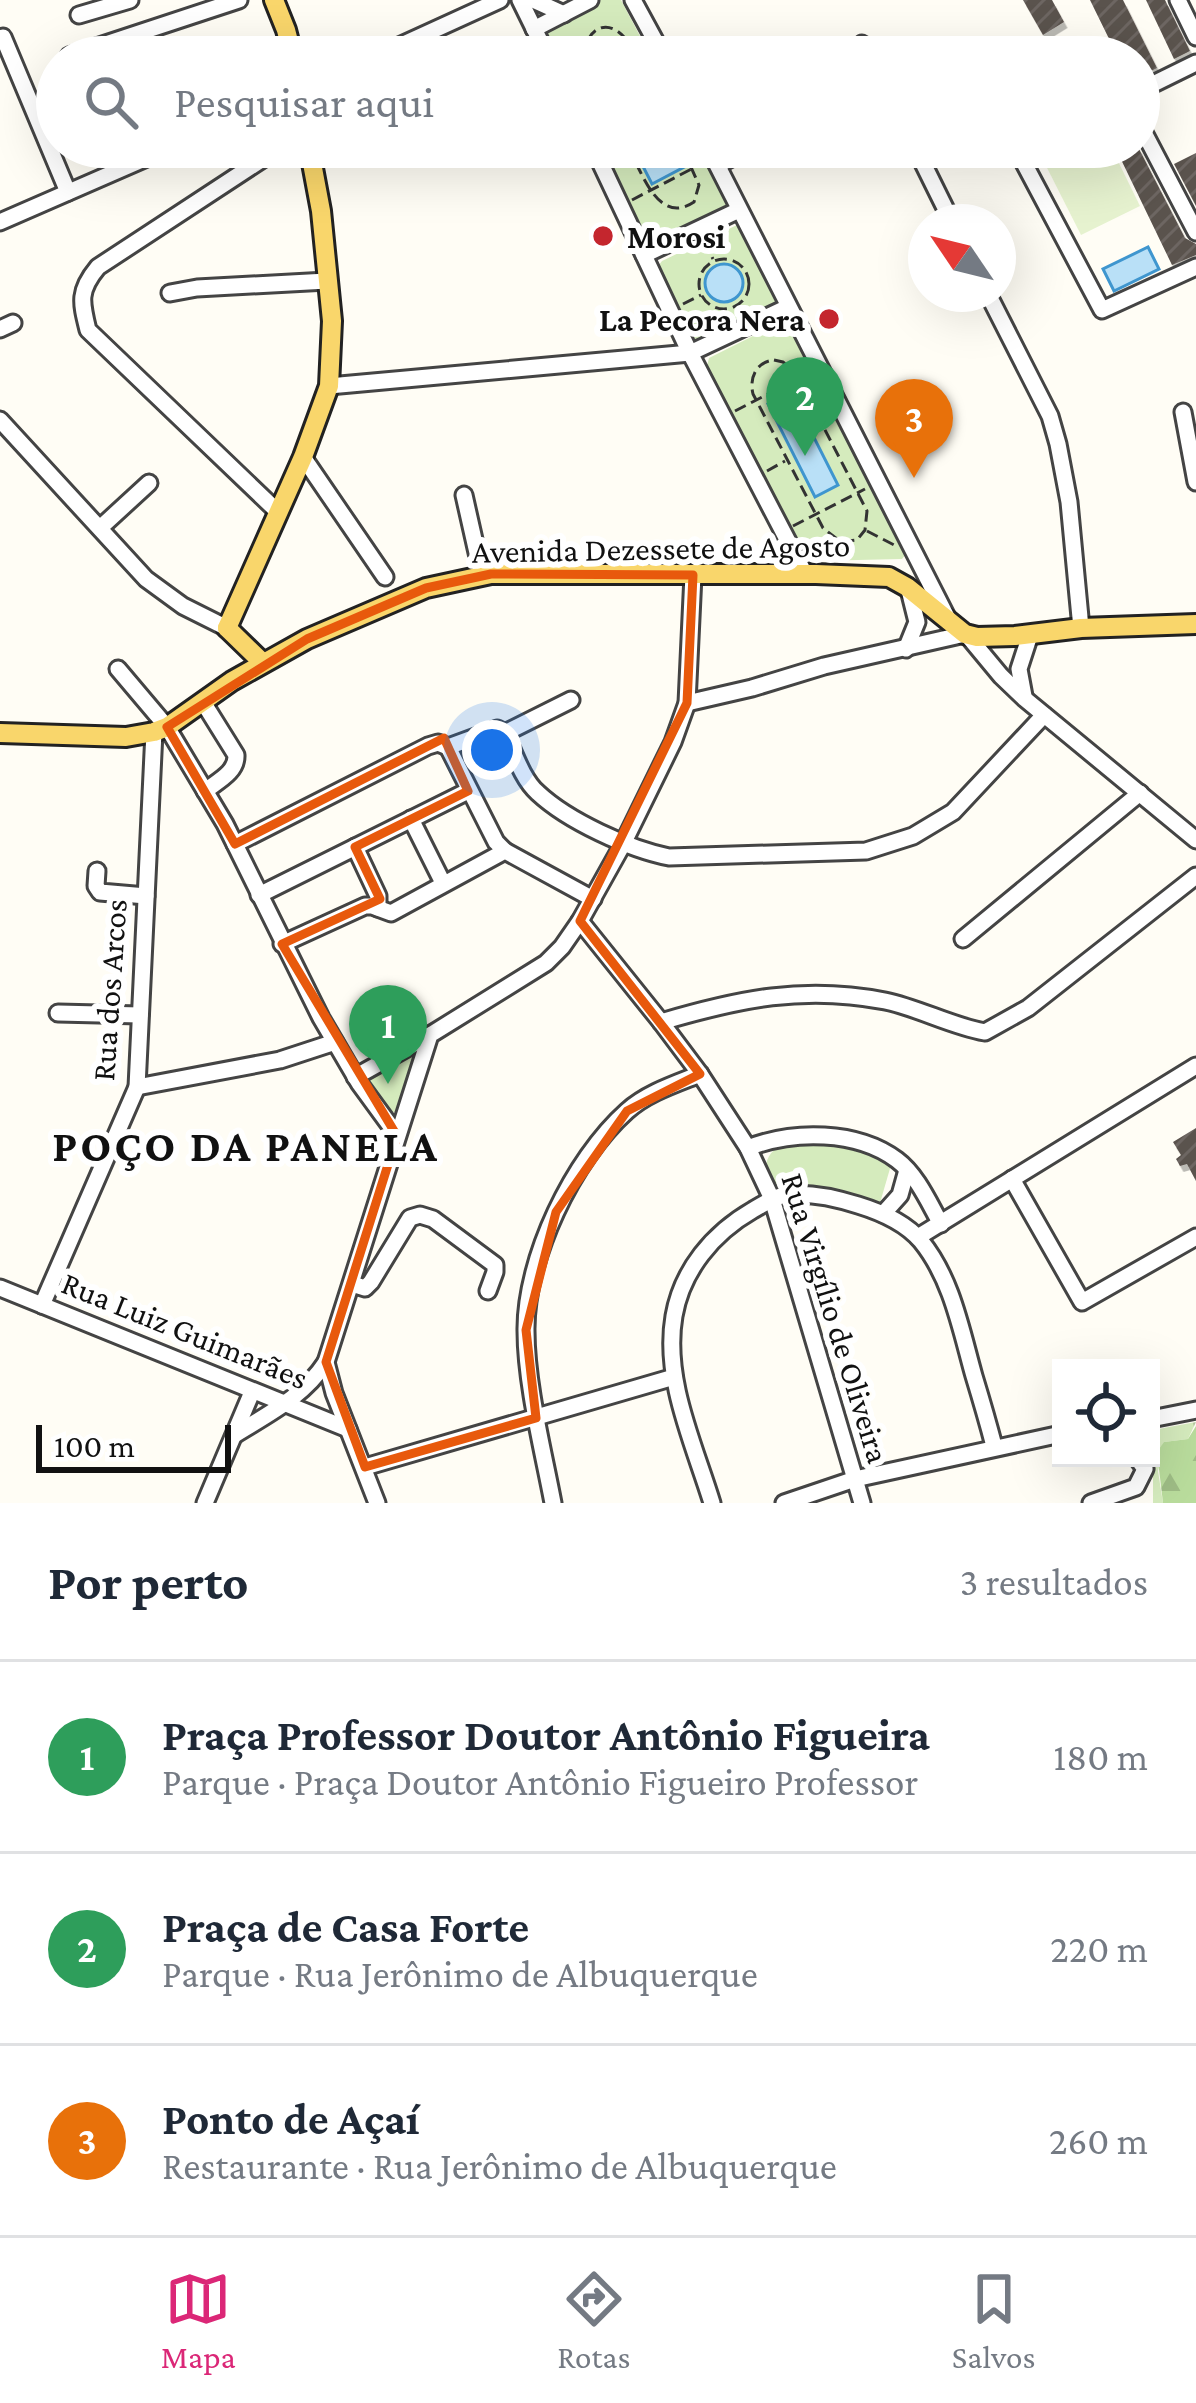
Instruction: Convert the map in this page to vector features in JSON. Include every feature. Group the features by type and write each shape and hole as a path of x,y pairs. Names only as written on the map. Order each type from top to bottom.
{"main road":[{"path":"274,0 287,36"},
{"path":"242,676 227,628 303,457 329,386 332,322 314,168"},
{"name":"Avenida Dezessete de Agosto","path":"160,729 307,639 427,588 482,575 889,577 960,630"},
{"path":"960,630 1000,638 1081,628 1196,623"},
{"path":"227,628 263,663"},
{"path":"0,733 126,737 160,729"}],"street":[{"path":"78,14 130,0"},
{"path":"130,36 239,0"},
{"path":"421,36 500,0"},
{"path":"520,0 538,36"},
{"path":"533,0 564,14"},
{"path":"633,0 654,36"},
{"path":"1178,0 1196,37"},
{"path":"534,29 585,1"},
{"path":"3,37 36,116"},
{"path":"1160,81 1196,63"},
{"path":"1160,163 1196,232"},
{"path":"58,168 68,192"},
{"path":"0,222 123,168"},
{"path":"249,168 98,267 88,278 81,302 88,330 279,513"},
{"path":"603,168 690,352 805,574"},
{"path":"718,168 878,481 960,630 1025,699 1196,840"},
{"path":"925,168 943,204"},
{"path":"1027,168 1102,310 1196,268"},
{"path":"644,255 739,210"},
{"path":"170,293 327,281"},
{"path":"329,386 690,352 788,308"},
{"path":"997,312 1054,430 1070,502 1081,628"},
{"path":"1183,412 1196,482"},
{"path":"0,421 163,593 227,628"},
{"path":"303,457 385,577"},
{"path":"100,528 149,483"},
{"path":"464,495 482,575"},
{"path":"356,1077 546,963 580,921 623,844 687,703 693,575"},
{"path":"906,649 917,622 908,587"},
{"path":"687,703 906,649 960,630"},
{"path":"1025,699 1019,669 1030,635"},
{"path":"118,669 205,791 335,1042 397,1135"},
{"path":"505,733 571,700"},
{"path":"203,702 237,762 205,791"},
{"path":"235,844 428,746 448,747 500,729 536,792 623,844 669,856 866,851 913,836 953,812 1044,715"},
{"name":"Rua dos Arcos","path":"43,1306 137,1088 160,729"},
{"path":"448,747 496,842 592,899"},
{"path":"259,895 468,791"},
{"path":"963,939 1140,793"},
{"path":"411,819 442,883"},
{"path":"355,847 378,896 378,908"},
{"path":"283,944 365,906 391,913 505,851"},
{"path":"97,871 100,892 146,896"},
{"path":"661,1022 729,1002 801,993 886,1001 985,1032 1028,1008 1196,876"},
{"name":"Rua Virgílio de Oliveira","path":"580,921 700,1074 748,1148 772,1199 862,1503"},
{"path":"58,1013 140,1015"},
{"path":"233,1436 308,1387 326,1362 430,1035"},
{"path":"137,1088 280,1060 335,1042"},
{"path":"918,1237 1196,1066"},
{"path":"553,1503 536,1418 526,1330 534,1268 556,1212 590,1154 627,1111 662,1089 700,1074"},
{"path":"748,1148 782,1137 848,1140 875,1148 907,1170 941,1224"},
{"path":"883,1214 900,1195 907,1170"},
{"path":"1012,1179 1082,1302 1196,1238"},
{"path":"712,1503 674,1377 674,1317 701,1252 733,1222 772,1199 791,1195 831,1198 883,1214 918,1237 951,1296 994,1446"},
{"path":"352,1284 365,1288 371,1282 410,1218 420,1215 433,1219 495,1265 488,1291"},
{"name":"Rua Luiz Guimarães","path":"0,1288 348,1429"},
{"path":"326,1362 376,1503"},
{"path":"364,1468 674,1377"},
{"path":"205,1503 252,1392"},
{"path":"1160,1417 1196,1410"},
{"path":"784,1503 855,1479 1052,1436"},
{"path":"1091,1503 1136,1486 1144,1467"}],"path":[{"path":"588,36 605,28 622,36"},
{"path":"619,204 651,190 693,168 698,193 688,207 664,206 651,190 639,168"},
{"path":"699,230 714,261"},
{"path":"728,259 741,266 748,280 741,302 728,309 712,306 701,295 699,280 706,266 728,259"},
{"path":"671,311 701,295"},
{"path":"767,361 783,362 798,379 867,512 866,530 857,540 838,540 827,534 752,387 758,368 767,361"},
{"path":"723,417 798,379"},
{"path":"760,475 788,460"},
{"path":"780,529 878,481"},
{"path":"866,530 907,552 914,549"},
{"path":"830,557 838,540"}],"highlighted area":[{"path":"491,574 693,575 687,703 580,921 700,1074 627,1111 556,1212 526,1330 536,1418 365,1467 326,1362 397,1136 282,944 380,899 355,847 468,791 444,738 235,844 167,727 307,639 426,588"}],"green space":[{"path":"598,0 621,0 640,36 545,36 546,26"},
{"path":"610,168 708,168 729,209 650,247"},
{"path":"1047,168 1121,168 1140,206 1081,235"},
{"path":"737,225 777,306 700,345 659,265"},
{"path":"788,322 905,547 902,559 813,561 800,554 707,366 709,358"},
{"path":"410,1055 416,1058 399,1109 389,1112 370,1080"},
{"path":"785,1143 853,1148 891,1165 880,1203 776,1186 767,1174 767,1162"},
{"path":"1196,1422 1188,1439 1164,1442 1160,1461 1160,1429"},
{"path":"1196,1426 1196,1503 1163,1503 1160,1448 1164,1442 1188,1439"},
{"path":"1153,1467 1159,1467 1163,1503 1153,1503"}],"water":[{"path":"644,168 682,168 652,184"},
{"path":"1148,247 1159,269 1114,291 1103,269"},
{"path":"724,264 738,269 743,283 738,297 724,302 710,297 705,283 710,269"},
{"path":"791,392 838,485 815,497 768,404"}],"building":[{"path":"1023,0 1052,0 1064,22 1043,35"},
{"path":"1090,0 1123,0 1141,36 1108,36"},
{"path":"1146,0 1165,0 1190,51 1174,59"},
{"path":"1196,153 1196,206 1174,164"},
{"path":"1125,168 1149,168 1185,238 1196,244 1196,255 1172,265"},
{"path":"1196,1128 1196,1181 1187,1164 1180,1166 1176,1159 1181,1155 1173,1142"}],"place":[{"name":"Morosi","path":"603,236"},
{"name":"La Pecora Nera","path":"829,319"},
{"name":"Praça de Casa Forte","path":"805,456"},
{"name":"Ponto de Açaí","path":"914,478"},
{"name":"Praça Professor Doutor Antônio Figueira","path":"388,1084"}],"district":[{"name":"POÇO DA PANELA","path":"246,1146"}]}
